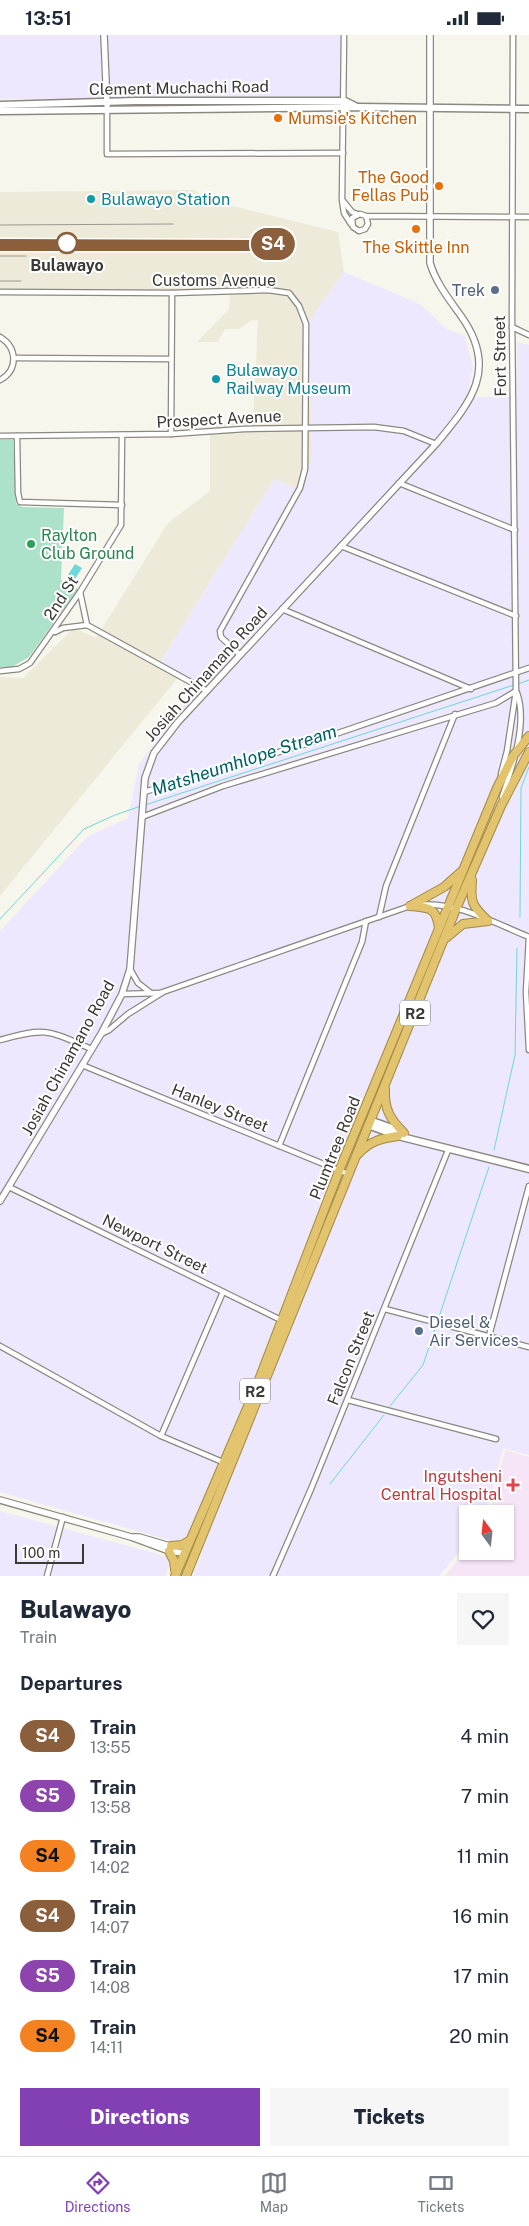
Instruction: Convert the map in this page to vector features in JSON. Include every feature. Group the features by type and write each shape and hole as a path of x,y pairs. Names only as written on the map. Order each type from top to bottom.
{"highway":[{"name":"Plumtree Road","path":"188,1573 227,1464 444,940 465,868 497,788 510,761 529,736"},
{"name":"Plumtree Road","path":"286,1322 355,1132 439,929 472,875 501,805 529,752"},
{"path":"410,906 444,887 465,868"},
{"path":"472,875 471,901 476,910 488,921"},
{"path":"410,906 433,910 436,913 439,929"},
{"path":"444,940 463,924 488,921"},
{"path":"354,1158 364,1147 377,1140 401,1134 388,1115 384,1099 385,1085"},
{"path":"355,1132 363,1124 369,1122 366,1107"},
{"name":"Plumtree Road","path":"175,1575 189,1541 227,1464"},
{"path":"175,1575 174,1561 170,1549 189,1541"},
{"path":"188,1573 187,1558 184,1553 200,1542"}],"main road":[{"name":"Clement Muchachi Road","path":"0,105 106,102 529,109"},
{"name":"Clement Muchachi Road","path":"0,111 345,105"},
{"path":"369,1122 373,1127 529,1169"}],"street":[{"path":"104,35 107,153 343,153"},
{"path":"344,35 345,105 342,200 344,213 351,224 359,231 365,229 368,224 379,217"},
{"name":"Josiah Chinamano Road","path":"0,1201 101,1034 122,994 130,969 144,792 147,771 154,753 178,722 436,444 472,397 478,383 479,370 476,348 470,329 433,273 429,255 430,35"},
{"name":"Fort Street","path":"513,35 512,327 516,690"},
{"path":"342,200 352,211 366,217 529,217"},
{"path":"351,224 352,218 357,214"},
{"path":"366,217 368,224"},
{"name":"Customs Avenue","path":"0,292 172,293 268,290 289,293 299,306 306,324 306,428"},
{"path":"171,434 172,293"},
{"path":"512,327 529,335"},
{"path":"0,337 10,345 14,358 13,367 8,375 0,380"},
{"path":"14,358 171,359"},
{"name":"Prospect Avenue","path":"0,436 171,434 244,429 384,427 404,431 436,444"},
{"path":"240,655 221,637 220,631 300,488 306,461 306,428"},
{"name":"2nd St","path":"0,671 19,669 30,663 80,592 121,525 122,435"},
{"path":"16,436 20,502 122,505"},
{"path":"399,483 515,531"},
{"path":"341,547 516,617"},
{"path":"80,592 87,625"},
{"path":"282,609 471,689"},
{"path":"52,634 63,628 87,625 207,691"},
{"path":"144,792 306,744 516,675 529,668"},
{"path":"142,816 223,786 496,703 516,690"},
{"path":"501,805 517,750 519,708 516,690"},
{"path":"497,788 507,751 516,690"},
{"path":"379,917 386,886 455,714"},
{"path":"101,1034 109,1030 128,1014 162,993 410,906 430,903 453,907 529,937 529,1050"},
{"path":"279,1146 362,942 366,921"},
{"path":"130,969 138,983 151,993"},
{"path":"122,994 162,993"},
{"path":"0,1040 27,1033 52,1032 91,1049"},
{"name":"Hanley Street","path":"82,1065 348,1174"},
{"name":"Falcon Street","path":"273,1576 348,1400 449,1148"},
{"path":"489,1336 529,1185"},
{"name":"Newport Street","path":"9,1187 286,1322"},
{"path":"161,1436 223,1292"},
{"path":"385,1309 529,1347"},
{"path":"0,1346 161,1436 227,1464"},
{"path":"348,1400 496,1439"},
{"path":"0,1500 131,1537 139,1537 184,1553"},
{"path":"47,1576 63,1517"}],"shaded area":[{"path":"0,35 103,35 103,100 0,99"},
{"path":"107,35 343,35 343,100 108,100"},
{"path":"194,190 212,201 338,232 344,272 309,321 312,456 303,491 274,479 161,661 181,674 0,896 0,677 23,678 74,628 96,638 168,523 210,491 210,424 253,422 258,320 252,320 239,329 225,329 218,342 197,342 229,309 230,291 0,291 0,192"},
{"path":"344,272 420,304 447,329 465,336 473,367 467,397 517,397 517,342 529,345 529,1455 503,1448 488,1505 459,1505 459,1552 439,1576 193,1576 203,1550 0,1492 0,931 88,836 128,818 139,764 199,686 161,661 274,479 303,491 312,456 309,321"},
{"name":"Ingutsheni Central Hospital","path":"505,1450 529,1457 529,1576 445,1576 459,1558 459,1560 514,1560 514,1505 491,1505"},
{"path":"0,1511 172,1558 165,1576 0,1576"}],"green space":[{"name":"Raylton Club Ground","path":"0,440 13,440 16,504 23,507 64,508 61,580 78,589 29,657 12,667 0,667"}],"water":[{"path":"75,564 82,568 73,582 66,578"}],"waterway":[{"name":"Matsheumhlope Stream","path":"518,684 529,680"},
{"name":"Matsheumhlope Stream","path":"145,805 514,685"},
{"path":"520,917 521,788 529,767"},
{"name":"Matsheumhlope Stream","path":"0,919 84,829 141,806"},
{"path":"494,1150 515,1055 517,948"},
{"path":"439,1317 489,1167"},
{"path":"390,1406 423,1365 436,1326"},
{"path":"330,1484 384,1415"}],"railway":[{"path":"0,225 173,224"},
{"path":"0,247 256,247 289,242"},
{"path":"0,256 26,256"},
{"path":"0,281 21,281"}],"train":[{"name":"S4","path":"0,243 273,244 256,247 0,247"}],"place":[{"name":"Mumsie's Kitchen","path":"278,118"},
{"name":"The Good Fellas Pub","path":"439,186"},
{"name":"Bulawayo Station","path":"91,199"},
{"name":"The Skittle Inn","path":"416,229"},
{"name":"Bulawayo","path":"67,243"},
{"name":"Trek","path":"495,290"},
{"name":"Bulawayo Railway Museum","path":"216,379"},
{"name":"Raylton Club Ground","path":"31,544"},
{"name":"Diesel & Air Services","path":"419,1331"},
{"name":"Ingutsheni Central Hospital","path":"513,1485"}]}
